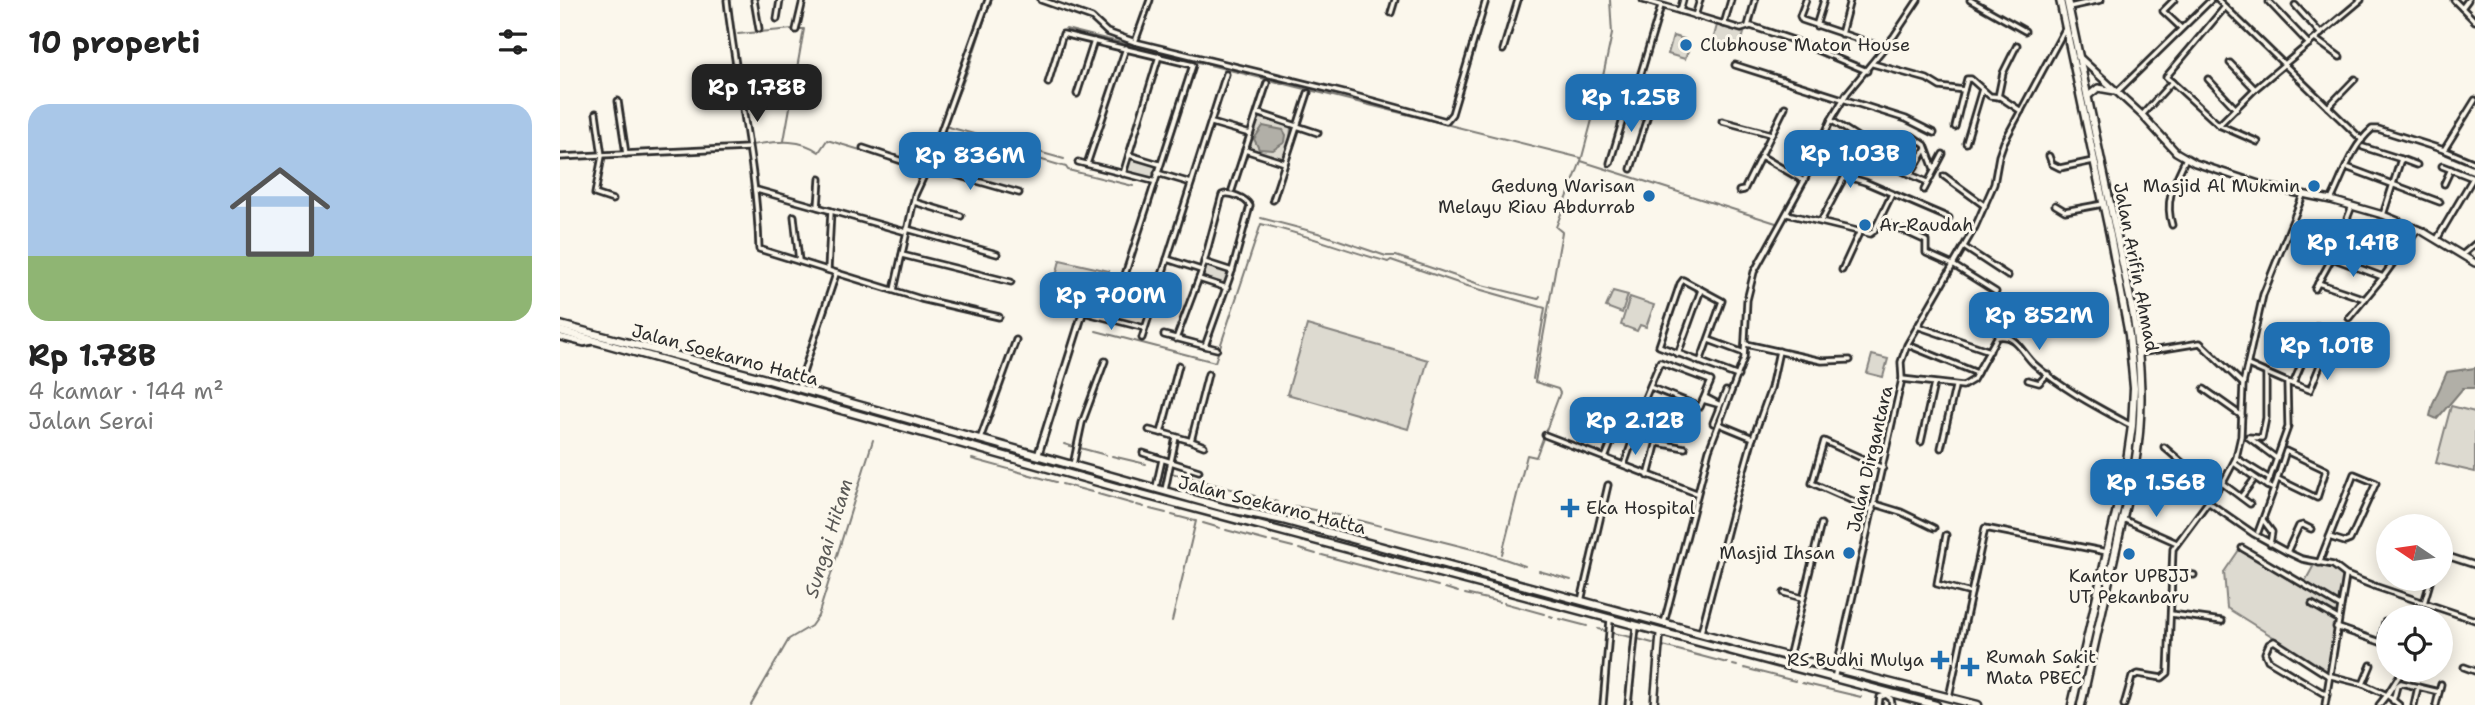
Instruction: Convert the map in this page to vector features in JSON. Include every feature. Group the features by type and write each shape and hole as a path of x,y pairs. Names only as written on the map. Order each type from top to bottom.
{"main road":[{"name":"Jalan Arifin Ahmad","path":"2066,2 2065,29 2103,204 2114,234 2134,388 2123,519 2081,705"},
{"name":"Jalan Arifin Ahmad","path":"2066,2 2140,354 2141,424 2136,464 2107,552 2072,705"},
{"path":"2078,56 2142,115 2168,144 2186,158 2210,169 2383,215 2418,229 2475,263"},
{"path":"2087,97 2098,88 2116,91"},
{"name":"Jalan Soekarno Hatta","path":"560,323 1156,489 1283,520 1700,634 1978,705"},
{"name":"Jalan Soekarno Hatta","path":"560,331 907,429 1660,634 1936,705"},
{"path":"907,429 909,420"},
{"path":"1440,574 1443,565"},
{"path":"1654,705 1660,634"}],"street":[{"path":"727,0 756,190 759,249 836,274 999,317"},
{"path":"754,0 759,29"},
{"path":"777,19 780,0"},
{"path":"796,30 803,0"},
{"path":"894,290 914,202 988,0"},
{"path":"1041,0 1092,18 1107,33 1135,42 1446,121 1452,114 1486,0"},
{"path":"1135,42 1150,0"},
{"path":"1391,13 1395,0"},
{"path":"1503,50 1518,0"},
{"path":"1643,0 1741,29 1748,26 1793,40 1867,71"},
{"path":"1680,12 1683,0"},
{"path":"1695,16 1700,0"},
{"path":"1724,24 1731,0"},
{"path":"1748,26 1755,0"},
{"path":"1805,0 1800,16 1802,20 1885,48"},
{"path":"1816,26 1824,0"},
{"path":"1841,34 1850,0"},
{"path":"1721,406 1738,376 1744,353 1746,300 1755,272 1804,181 1831,120 1918,0"},
{"path":"1970,0 2025,31"},
{"path":"2066,2 2101,0"},
{"path":"2174,0 2163,11 2181,28"},
{"path":"2116,91 2211,0"},
{"path":"2218,0 2362,139"},
{"path":"2219,125 2255,89 2361,0"},
{"path":"2454,0 2475,21"},
{"path":"2462,8 2468,0"},
{"path":"2269,2 2309,44"},
{"path":"2295,5 2321,34"},
{"path":"1610,163 1661,6"},
{"path":"2225,7 2166,77 2219,125 2258,142"},
{"name":"Jalan Dirgantara","path":"1834,679 1883,468 1902,379 1901,362 1907,345 1985,206 1994,184 2002,148 2065,29"},
{"path":"1048,83 1063,34 1191,64 1193,67 1153,181 1122,284"},
{"path":"2315,39 2340,57"},
{"path":"1077,94 1094,41"},
{"path":"1998,97 2003,73 2017,45"},
{"path":"1087,164 1126,48"},
{"path":"1123,174 1159,56"},
{"path":"2230,63 2255,89"},
{"path":"1872,64 1927,79 1940,88 1964,90"},
{"path":"1735,65 1906,119 1934,133"},
{"path":"1142,338 1226,74"},
{"path":"1955,127 1969,78 1990,96 1998,97 2021,111"},
{"path":"2208,79 2236,109"},
{"path":"2328,107 2355,79"},
{"path":"2142,115 2172,82"},
{"path":"1232,190 1267,83"},
{"path":"1966,143 1982,89"},
{"path":"1273,200 1308,93"},
{"path":"1618,96 1661,108"},
{"path":"618,101 626,154"},
{"path":"2444,150 2475,102"},
{"path":"1631,169 1650,105"},
{"path":"1739,191 1744,190 1785,107"},
{"path":"596,113 602,156 595,194 613,200"},
{"path":"1258,113 1318,133"},
{"path":"2467,114 2475,117"},
{"path":"1831,120 1892,159"},
{"path":"1722,121 1771,134"},
{"path":"1212,123 1250,134"},
{"path":"2330,200 2362,139 2371,130 2378,129 2475,163"},
{"path":"1927,182 1892,166 1892,159 1910,136 1921,141 1927,149 1934,169"},
{"path":"2363,147 2417,165"},
{"path":"560,157 748,148"},
{"path":"863,148 1019,193"},
{"path":"1911,174 1927,149"},
{"path":"1245,150 1285,163"},
{"path":"1924,190 1944,154"},
{"path":"1129,155 1159,164"},
{"path":"1761,156 1804,181"},
{"path":"2049,156 2052,164 2058,168 2094,161"},
{"path":"2172,225 2168,213 2169,197 2186,158"},
{"path":"2383,215 2401,159"},
{"path":"1078,162 1153,181"},
{"path":"2436,240 2474,178 2442,166"},
{"path":"2349,168 2440,202"},
{"path":"2444,184 2451,169"},
{"path":"1157,173 1191,183"},
{"path":"1944,176 1985,206"},
{"path":"1821,221 1844,177 1949,218"},
{"path":"818,207 820,179"},
{"path":"756,190 997,254"},
{"path":"1176,339 1202,270 1222,195 1228,194 1250,204 1227,288 1205,346"},
{"path":"1787,214 1872,233 1892,194"},
{"path":"2124,705 2132,677 2138,674 2162,678 2167,675 2173,549 2216,492 2235,461 2241,436 2244,384 2267,284 2303,195"},
{"path":"914,202 961,216"},
{"path":"2055,205 2065,211 2103,204"},
{"path":"2315,289 2345,229 2352,206"},
{"path":"828,270 831,211"},
{"path":"794,215 799,261"},
{"path":"1880,220 1926,241 1927,253 1953,265 1996,292"},
{"path":"2345,229 2404,249"},
{"path":"2349,318 2418,229"},
{"path":"1842,270 1860,231"},
{"path":"2462,255 2475,244"},
{"path":"1964,247 2008,276"},
{"path":"902,256 1011,282"},
{"path":"2332,258 2383,277"},
{"path":"1167,259 1202,270"},
{"path":"1204,262 1232,271"},
{"path":"798,389 836,274"},
{"path":"1199,279 1227,288"},
{"path":"1700,362 1722,302 1685,280 1680,284 1659,346 1678,354 1738,376"},
{"path":"1110,281 1133,287"},
{"path":"2318,284 2365,299"},
{"path":"1678,354 1701,289"},
{"path":"1038,455 1083,312 1145,328"},
{"path":"1917,326 1990,351"},
{"path":"2293,384 2318,326"},
{"path":"2248,365 2310,390 2334,331"},
{"path":"1164,335 1217,349"},
{"path":"2314,335 2330,342"},
{"name":"Jalan Soekarno Hatta","path":"560,337 584,343 595,341"},
{"path":"1902,379 1955,387 1970,383 1997,337 2008,337 2036,366 2132,426"},
{"path":"980,439 1016,340"},
{"path":"1709,340 1744,353"},
{"path":"2140,354 2200,342 2244,384"},
{"path":"1746,344 1822,361 1850,360"},
{"path":"1907,345 1977,373"},
{"path":"1700,634 1779,351"},
{"path":"1073,465 1082,423 1105,361"},
{"path":"1645,398 1660,362 1711,381 1700,407 1650,387"},
{"path":"1161,433 1179,365"},
{"path":"2259,446 2266,418 2266,373"},
{"path":"1191,441 1208,374"},
{"path":"2028,380 2039,383 2048,374"},
{"path":"2267,486 2288,427 2287,382"},
{"path":"1921,442 1934,384"},
{"path":"1941,448 1955,387"},
{"path":"2204,389 2242,416"},
{"path":"1664,624 1726,391"},
{"path":"1704,398 1721,406"},
{"path":"1624,465 1644,405"},
{"path":"1648,476 1662,422"},
{"path":"1605,458 1619,423"},
{"path":"1716,423 1753,438"},
{"path":"1149,430 1205,446"},
{"path":"1545,435 1697,493"},
{"path":"2241,436 2262,438"},
{"path":"1164,491 1176,437"},
{"path":"2248,438 2276,458"},
{"path":"1883,468 1824,441 1812,483 1874,507 1901,512 1934,528"},
{"path":"1658,443 1685,449"},
{"path":"2164,446 2216,492"},
{"path":"2258,533 2286,451 2326,470 2316,500 2278,479"},
{"path":"1143,453 1199,471"},
{"path":"1156,489 1162,460"},
{"path":"2235,461 2270,479"},
{"path":"2235,461 2274,489"},
{"path":"1183,496 1189,468"},
{"path":"2319,563 2329,537 2354,474 2376,483 2350,540 2345,542 2329,537"},
{"path":"2241,498 2253,481"},
{"path":"2222,483 2250,504"},
{"path":"1581,601 1608,485"},
{"path":"2208,502 2270,544 2302,559 2338,567 2346,575 2475,620"},
{"path":"2123,519 2177,543"},
{"path":"2263,520 2272,532 2270,544"},
{"path":"1789,657 1821,524"},
{"path":"2287,552 2299,526 2311,529"},
{"path":"1949,698 1985,528 2107,552"},
{"path":"1946,535 1937,584 1971,593"},
{"path":"2242,548 2340,606"},
{"path":"2454,558 2475,565"},
{"path":"2172,572 2194,575"},
{"path":"2325,705 2346,575"},
{"path":"2424,603 2427,592"},
{"path":"1784,593 1802,598"},
{"path":"2312,604 2338,619"},
{"path":"2171,614 2222,621"},
{"path":"1603,705 1611,620"},
{"path":"1628,705 1636,627"},
{"path":"2336,627 2376,640"},
{"path":"2327,695 2268,660 2266,649 2269,644 2274,641 2330,676 2363,684 2387,695 2399,705"},
{"path":"2363,684 2371,665"},
{"path":"2464,667 2475,671"},
{"path":"2379,705 2395,682"},
{"path":"2393,701 2399,684 2440,692"},
{"path":"2436,705 2441,684"},
{"path":"2414,705 2418,687"},
{"path":"1874,689 1878,703"},
{"path":"1878,703 1882,696 1888,695 1892,705"},
{"path":"1892,705 1900,696"}],"shaded area":[{"path":"1717,25 1744,33 1739,52 1712,44"},
{"path":"1673,36 1684,39 1679,49 1688,51 1685,59 1668,54"},
{"path":"1258,119 1291,127 1290,141 1283,158 1249,148"},
{"path":"1263,126 1283,130 1286,135 1285,142 1273,150 1259,149 1254,139"},
{"path":"1130,158 1156,166 1152,179 1125,172"},
{"path":"1060,260 1109,271 1106,282 1101,281 1098,294 1092,292 1087,308 1073,304 1075,294 1053,288"},
{"path":"1205,263 1231,271 1226,287 1200,278"},
{"path":"1613,291 1628,295 1622,313 1606,307"},
{"path":"1630,297 1654,305 1646,327 1640,325 1637,331 1621,325"},
{"path":"1307,325 1428,360 1408,429 1287,394"},
{"path":"1872,355 1888,359 1883,377 1867,373"},
{"path":"2475,368 2475,388 2463,388 2437,419 2430,416 2447,372"},
{"path":"2451,406 2475,412 2475,472 2436,463"},
{"path":"2239,550 2302,587 2315,563 2337,567 2345,575 2329,677 2322,675 2277,644 2278,640 2227,608 2224,572"}],"waterway":[{"path":"991,0 969,67 945,126 1064,159"},
{"path":"1502,554 1527,455 1536,457 1560,393 1558,389 1535,382 1562,232 1556,227 1581,161 1600,90 1612,34 1610,0"},
{"path":"738,34 793,29"},
{"path":"784,141 804,29 800,29"},
{"path":"1066,29 1581,158"},
{"path":"943,131 1066,167 1068,170 1133,186"},
{"path":"751,145 795,142 819,152 827,140 907,164"},
{"path":"1581,161 1776,223"},
{"path":"1261,218 1318,233 1386,256 1396,256 1482,285 1538,299 1540,296"},
{"path":"1096,331 1215,362 1261,224 1388,262 1391,260 1464,285 1545,308 1533,379"},
{"name":"Sungai Hitam","path":"751,705 789,639 811,626 818,616 873,440"},
{"path":"1064,444 1074,447"},
{"path":"1080,448 1106,455"},
{"path":"1112,456 1146,464"},
{"path":"972,459 1056,482"},
{"path":"1163,471 1167,472"},
{"path":"1171,473 1186,477"},
{"path":"1191,478 1242,492"},
{"path":"1062,484 1092,492"},
{"path":"1245,493 1255,496"},
{"path":"1098,494 1133,504"},
{"path":"1263,498 1277,502"},
{"path":"1137,505 1144,507"},
{"path":"1295,506 1352,518"},
{"path":"1150,509 1166,513"},
{"path":"1172,515 1195,521"},
{"path":"1358,520 1381,526"},
{"path":"1172,621 1196,521"},
{"path":"1203,523 1220,528"},
{"path":"1385,527 1484,552 1525,566"},
{"path":"1226,530 1267,541"},
{"path":"1273,542 1293,547"},
{"path":"1299,549 1316,554"},
{"path":"1322,555 1438,586"},
{"path":"1539,571 1571,580"},
{"path":"1445,588 1458,592"},
{"path":"1465,594 1500,602"},
{"path":"1504,603 1544,614"},
{"path":"1560,619 1587,626"},
{"path":"1598,629 1606,631"},
{"path":"1613,633 1631,637"},
{"path":"1638,639 1656,644"},
{"path":"1663,646 1727,663"},
{"path":"1733,665 1737,666"},
{"path":"1744,668 1795,681"},
{"path":"1802,683 1861,697"}],"place":[{"name":"Clubhouse Maton House","path":"1686,45"},
{"name":"Masjid Al Mukmin","path":"2314,186"},
{"name":"Gedung Warisan Melayu Riau Abdurrab","path":"1649,196"},
{"name":"Ar-Raudah","path":"1865,225"},
{"name":"Eka Hospital","path":"1570,508"},
{"name":"Masjid Ihsan","path":"1849,553"},
{"name":"Kantor UPBJJ UT Pekanbaru","path":"2129,554"},
{"name":"RS Budhi Mulya","path":"1940,660"},
{"name":"Rumah Sakit Mata PBEC","path":"1970,667"}]}
